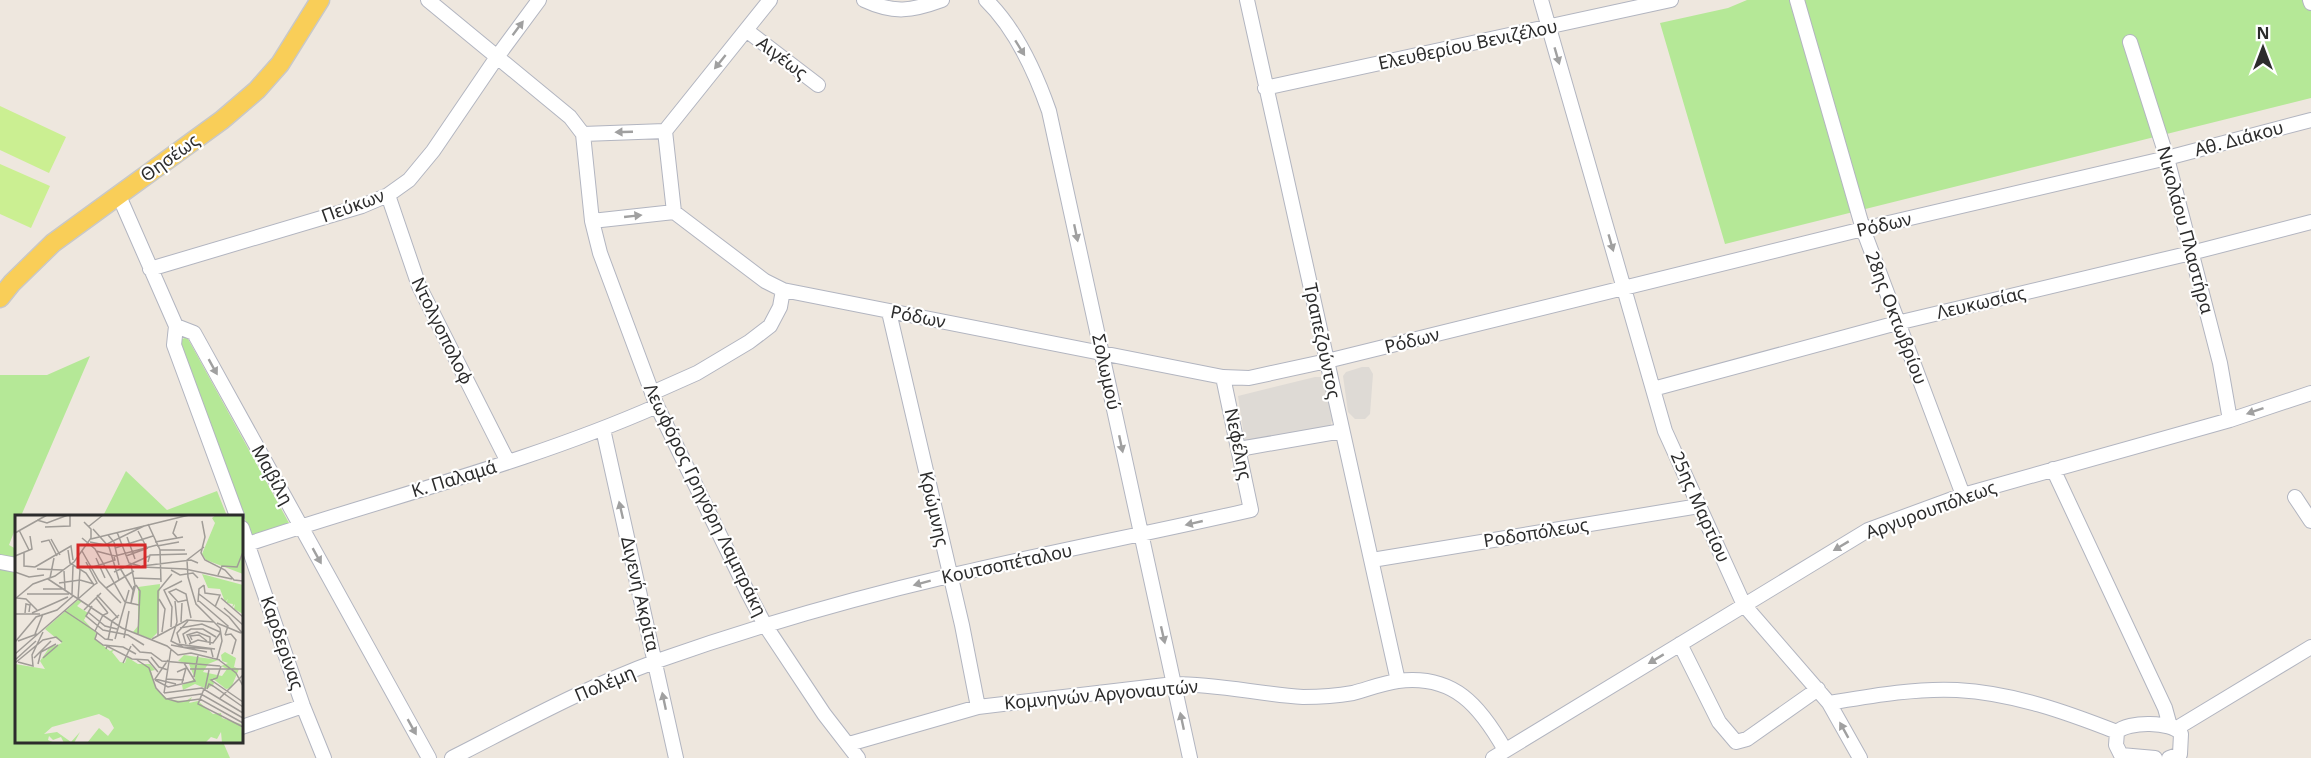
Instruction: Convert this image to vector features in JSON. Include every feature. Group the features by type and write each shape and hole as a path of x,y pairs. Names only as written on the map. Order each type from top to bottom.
{"main road":[{"name":"Θησέως","path":"0,298 12,283 54,243 222,120 257,90 279,64 320,0"}],"street":[{"path":"428,0 570,117 583,134 665,131"},
{"name":"Πεύκων","path":"150,269 362,206 388,195 409,180 433,151 539,0"},
{"path":"592,221 674,212 665,131 770,0"},
{"path":"864,0 884,9 903,10 923,7 942,0"},
{"name":"Σολωμού","path":"986,0 994,7 1022,50 1039,80 1049,111 1190,758"},
{"name":"Τραπεζούντος","path":"1247,0 1398,681"},
{"name":"25ης Μαρτίου","path":"1540,0 1665,430 1744,605 1829,703 1860,758"},
{"name":"Ελευθερίου Βενιζέλου","path":"1265,88 1671,0"},
{"name":"28ης Οκτωβρίου","path":"1797,0 1863,230 1963,495"},
{"name":"Αιγέως","path":"746,30 818,85"},
{"name":"Νικολάου Πλαστήρα","path":"2130,42 2167,158 2220,363 2230,420"},
{"name":"Αθ. Διάκου","path":"2167,158 2311,120"},
{"name":"Λεωφόρος Γρηγόρη Λαμπράκη","path":"583,134 592,221 600,253 654,400 765,625 824,714 858,758"},
{"name":"Ρόδων","path":"674,212 765,281 783,290 1223,377 1249,378 1328,361 2167,158"},
{"name":"Ντολγοπολοφ","path":"388,195 418,286 508,462"},
{"path":"119,196 176,326 174,345 237,515"},
{"name":"Λευκωσίας","path":"1653,389 1897,323 2311,222"},
{"name":"Κ. Παλαμά","path":"248,544 508,462 603,429 749,342 770,326 780,307 783,290"},
{"name":"Κρώμνης","path":"889,312 978,707"},
{"name":"Μαβίλη","path":"176,326 194,333 429,758"},
{"name":"Νεφέλης","path":"1223,377 1251,510"},
{"name":"Αργυρουπόλεως","path":"1493,758 1868,530 1963,495 2230,420 2311,393"},
{"name":"Διγενή Ακρίτα","path":"603,429 676,758"},
{"path":"1239,449 1342,431"},
{"path":"2053,469 2173,727 2181,734 2180,754 2175,758"},
{"path":"2295,497 2311,521"},
{"name":"Ροδοπόλεως","path":"1372,561 1699,506"},
{"name":"Κουτσοπέταλου","path":"765,625 950,576 1141,536 1251,510"},
{"name":"Καρδερίνας","path":"243,531 303,706 324,758"},
{"path":"0,562 15,565"},
{"name":"Πολέμη","path":"452,758 581,693 656,662 765,625"},
{"path":"1680,644 1719,722 1736,742 1747,739 1818,689"},
{"path":"2155,758 2111,754 2118,732 2127,726 2173,727 2311,647"},
{"name":"Κομνηνών Αργοναυτών","path":"849,744 978,707 1174,684 1203,684 1302,697 1333,697 1398,681 1444,686 1459,693 1476,705 1505,750"},
{"path":"1829,703 1901,693 1957,690 2011,698 2066,712 2118,732"},
{"path":"243,727 303,706"}],"green space":[{"path":"1747,0 2311,0 2311,98 1725,244 1660,23 1728,8"},
{"path":"0,106 66,137 49,173 0,150"},
{"path":"0,164 50,186 31,228 0,214"},
{"path":"187,337 289,523 251,536 180,340"},
{"path":"90,356 21,515 15,515 15,530 9,545 15,548 15,743 223,743 230,758 0,758 0,375 47,375"},
{"path":"126,471 167,510 217,491 227,515 104,515"}],"shaded area":[{"path":"1369,367 1373,374 1370,414 1365,419 1355,419 1348,412 1343,376 1346,372"},
{"path":"1321,377 1325,382 1332,420 1330,428 1245,443 1238,396"}]}
